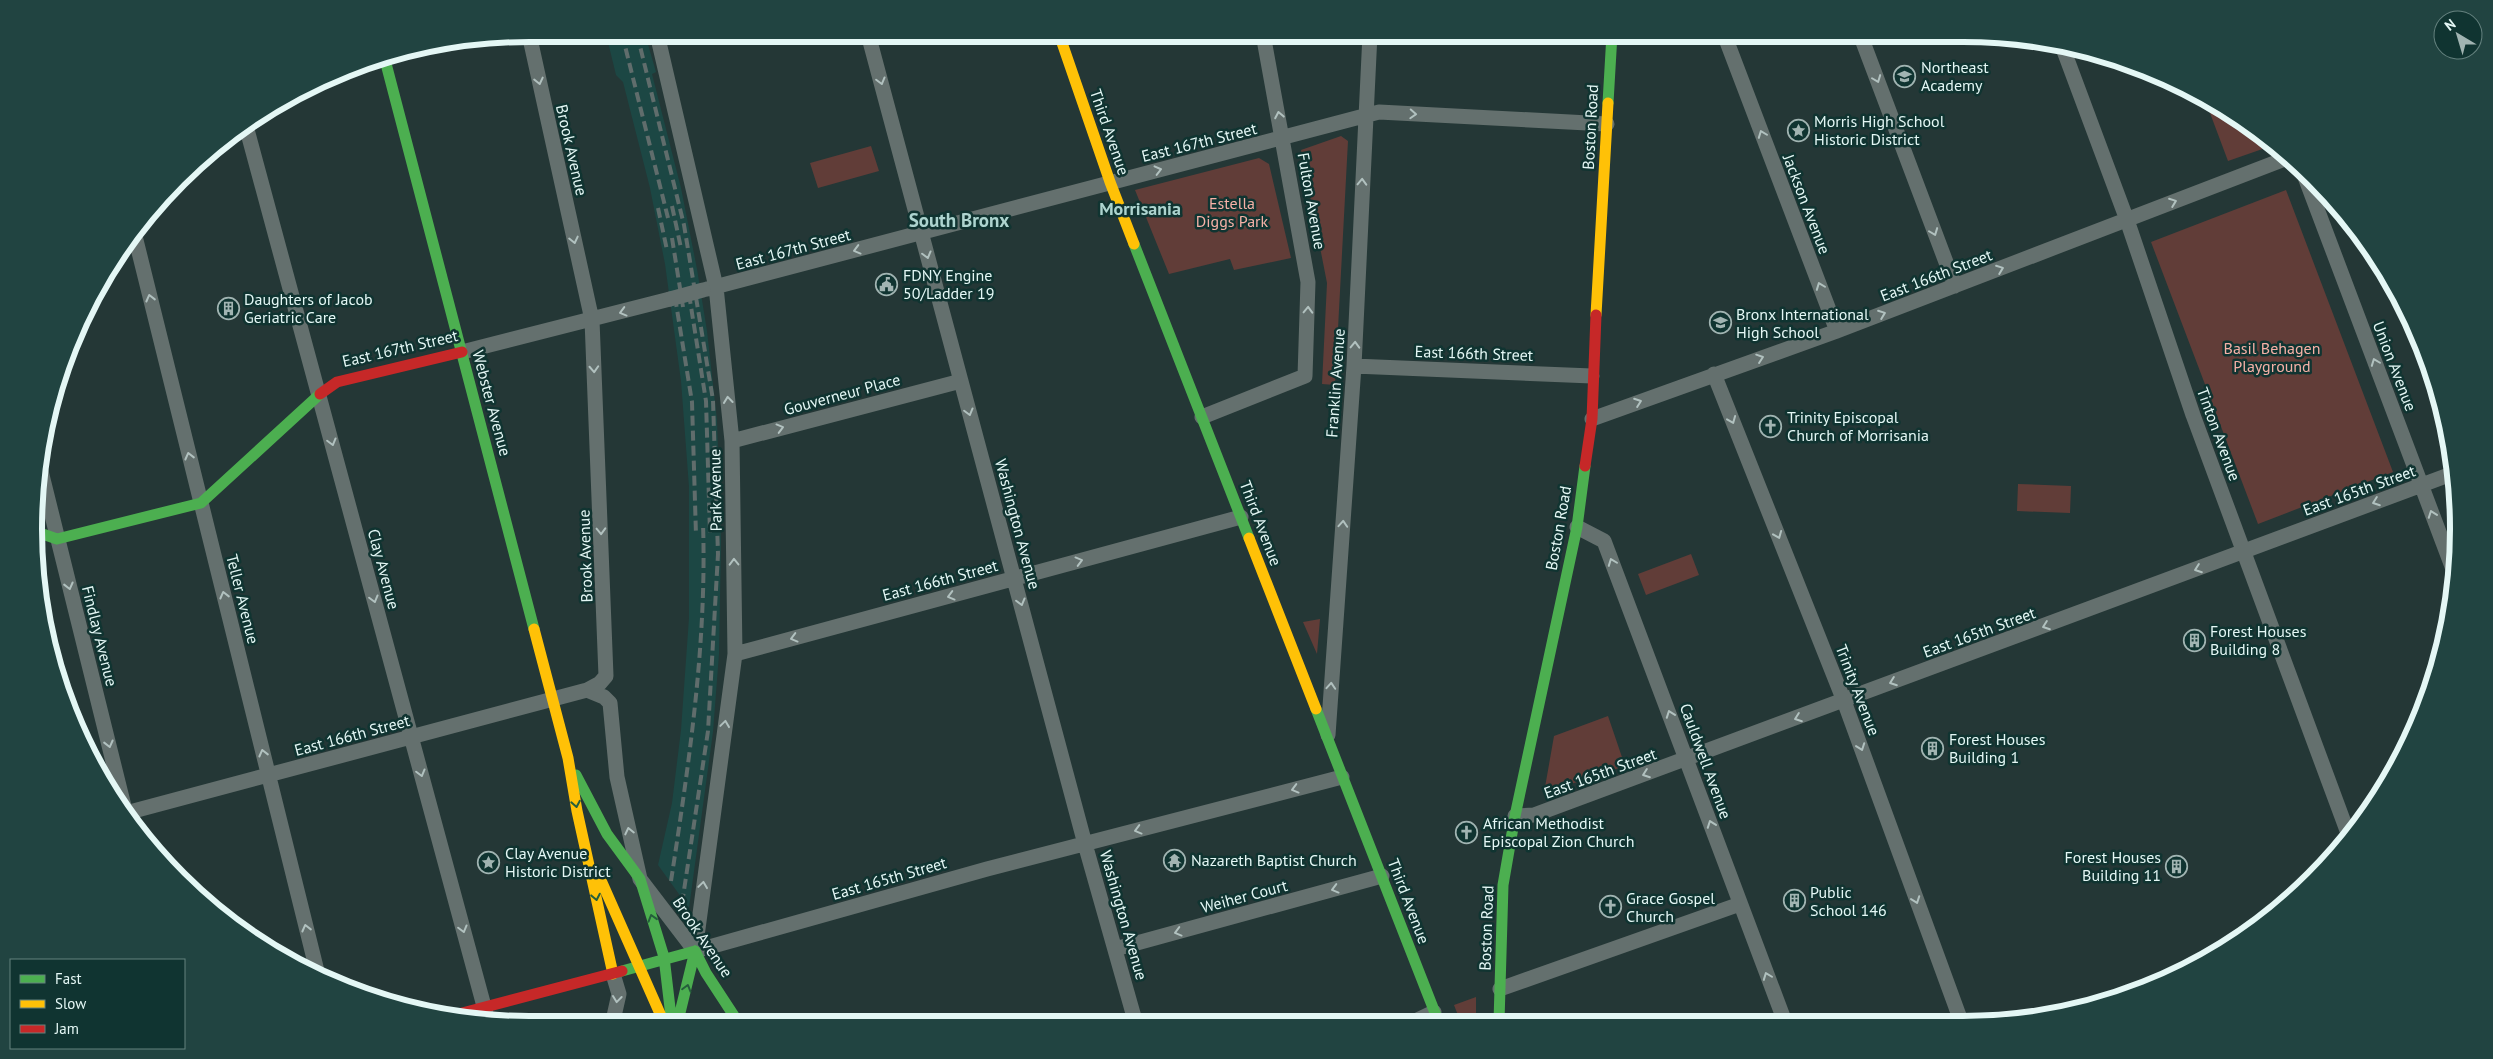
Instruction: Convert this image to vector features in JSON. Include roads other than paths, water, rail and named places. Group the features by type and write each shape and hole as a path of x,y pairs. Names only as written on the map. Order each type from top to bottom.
{"main road":[{"name":"Third Avenue","path":"1062,42 1110,182 1437,1016"},
{"name":"Boston Road","path":"1499,1016 1503,885 1515,816 1577,527 1592,419 1592,376 1611,42"},
{"name":"Webster Avenue","path":"386,64 568,758 613,974"},
{"name":"East 167th Street","path":"57,539 201,503 319,395 337,382 462,352"},
{"path":"42,534 57,539"},
{"name":"Webster Avenue","path":"568,758 607,834 640,879 664,957 671,1016"},
{"name":"Webster Avenue","path":"586,850 634,951 637,965 661,1016"},
{"path":"679,1016 694,950"},
{"name":"East 165th Street","path":"486,1014 601,974 613,974 664,957 694,950"},
{"name":"Brook Avenue","path":"694,950 706,973 734,1016"}],"street":[{"name":"Brook Avenue","path":"531,42 592,320 607,672 600,683 587,690"},
{"name":"Park Avenue","path":"659,42 710,289 732,441 734,654 694,950"},
{"name":"Washington Avenue","path":"870,42 1085,844 1134,1016"},
{"name":"Fulton Avenue","path":"1202,417 1304,376 1308,282 1265,42"},
{"name":"Franklin Avenue","path":"1328,735 1354,366 1370,42"},
{"name":"Jackson Avenue","path":"1727,42 1837,331"},
{"path":"1863,42 1955,286"},
{"name":"Tinton Avenue","path":"2064,53 2127,220 2193,415 2347,830"},
{"name":"East 167th Street","path":"462,352 670,300 1379,112 1606,124"},
{"name":"Clay Avenue","path":"248,133 486,1014"},
{"name":"East 166th Street","path":"1592,419 1837,331 2282,160"},
{"name":"Union Avenue","path":"2308,185 2449,558"},
{"name":"Teller Avenue","path":"137,242 316,967"},
{"name":"East 166th Street","path":"1354,366 1592,376"},
{"name":"Trinity Avenue","path":"1714,374 1844,701 1959,1016"},
{"name":"Gouverneur Place","path":"732,441 960,381"},
{"name":"East 165th Street","path":"1515,816 1534,815 1688,759 2447,476"},
{"name":"Findlay Avenue","path":"45,488 121,794"},
{"name":"East 166th Street","path":"734,654 1241,517"},
{"name":"Cauldwell Avenue","path":"1577,527 1604,541 1688,759 1783,1016"},
{"name":"East 166th Street","path":"133,811 587,690"},
{"name":"Brook Avenue","path":"587,690 604,697 610,703 617,777 640,879 694,950"},
{"name":"East 165th Street","path":"694,950 1085,844 1342,777"},
{"name":"Weiher Court","path":"1115,949 1382,876"},
{"path":"1500,989 1740,904"},
{"path":"613,974 619,994 614,1016"}],"railway":[{"path":"624,42 668,218"},
{"path":"639,42 684,225 713,400 718,554 708,731 683,897"},
{"path":"672,206 681,248"},
{"path":"658,208 667,250"},
{"path":"672,238 683,307"},
{"path":"689,294 706,401 710,533"},
{"path":"675,297 692,402 696,535"},
{"path":"671,881 695,703 702,613 703,523"}],"place":[{"name":"Northeast Academy","path":"1905,76"},
{"name":"Morris High School Historic District","path":"1798,130"},
{"name":"FDNY Engine 50/Ladder 19","path":"887,284"},
{"name":"Daughters of Jacob Geriatric Care","path":"228,308"},
{"name":"Bronx International High School","path":"1720,323"},
{"name":"Trinity Episcopal Church of Morrisania","path":"1771,426"},
{"name":"Forest Houses Building 8","path":"2194,640"},
{"name":"Forest Houses Building 1","path":"1933,748"},
{"name":"African Methodist Episcopal Zion Church","path":"1467,832"},
{"name":"Nazareth Baptist Church","path":"1175,860"},
{"name":"Clay Avenue Historic District","path":"489,862"},
{"name":"Forest Houses Building 11","path":"2177,866"},
{"name":"Public School 146","path":"1794,901"},
{"name":"Grace Gospel Church","path":"1610,907"}],"district":[{"name":"Morrisania","path":"1140,208"},
{"name":"South Bronx","path":"959,220"}],"park label":[{"name":"Estella Diggs Park","path":"1232,212"},
{"name":"Basil Behagen Playground","path":"2272,357"}]}
